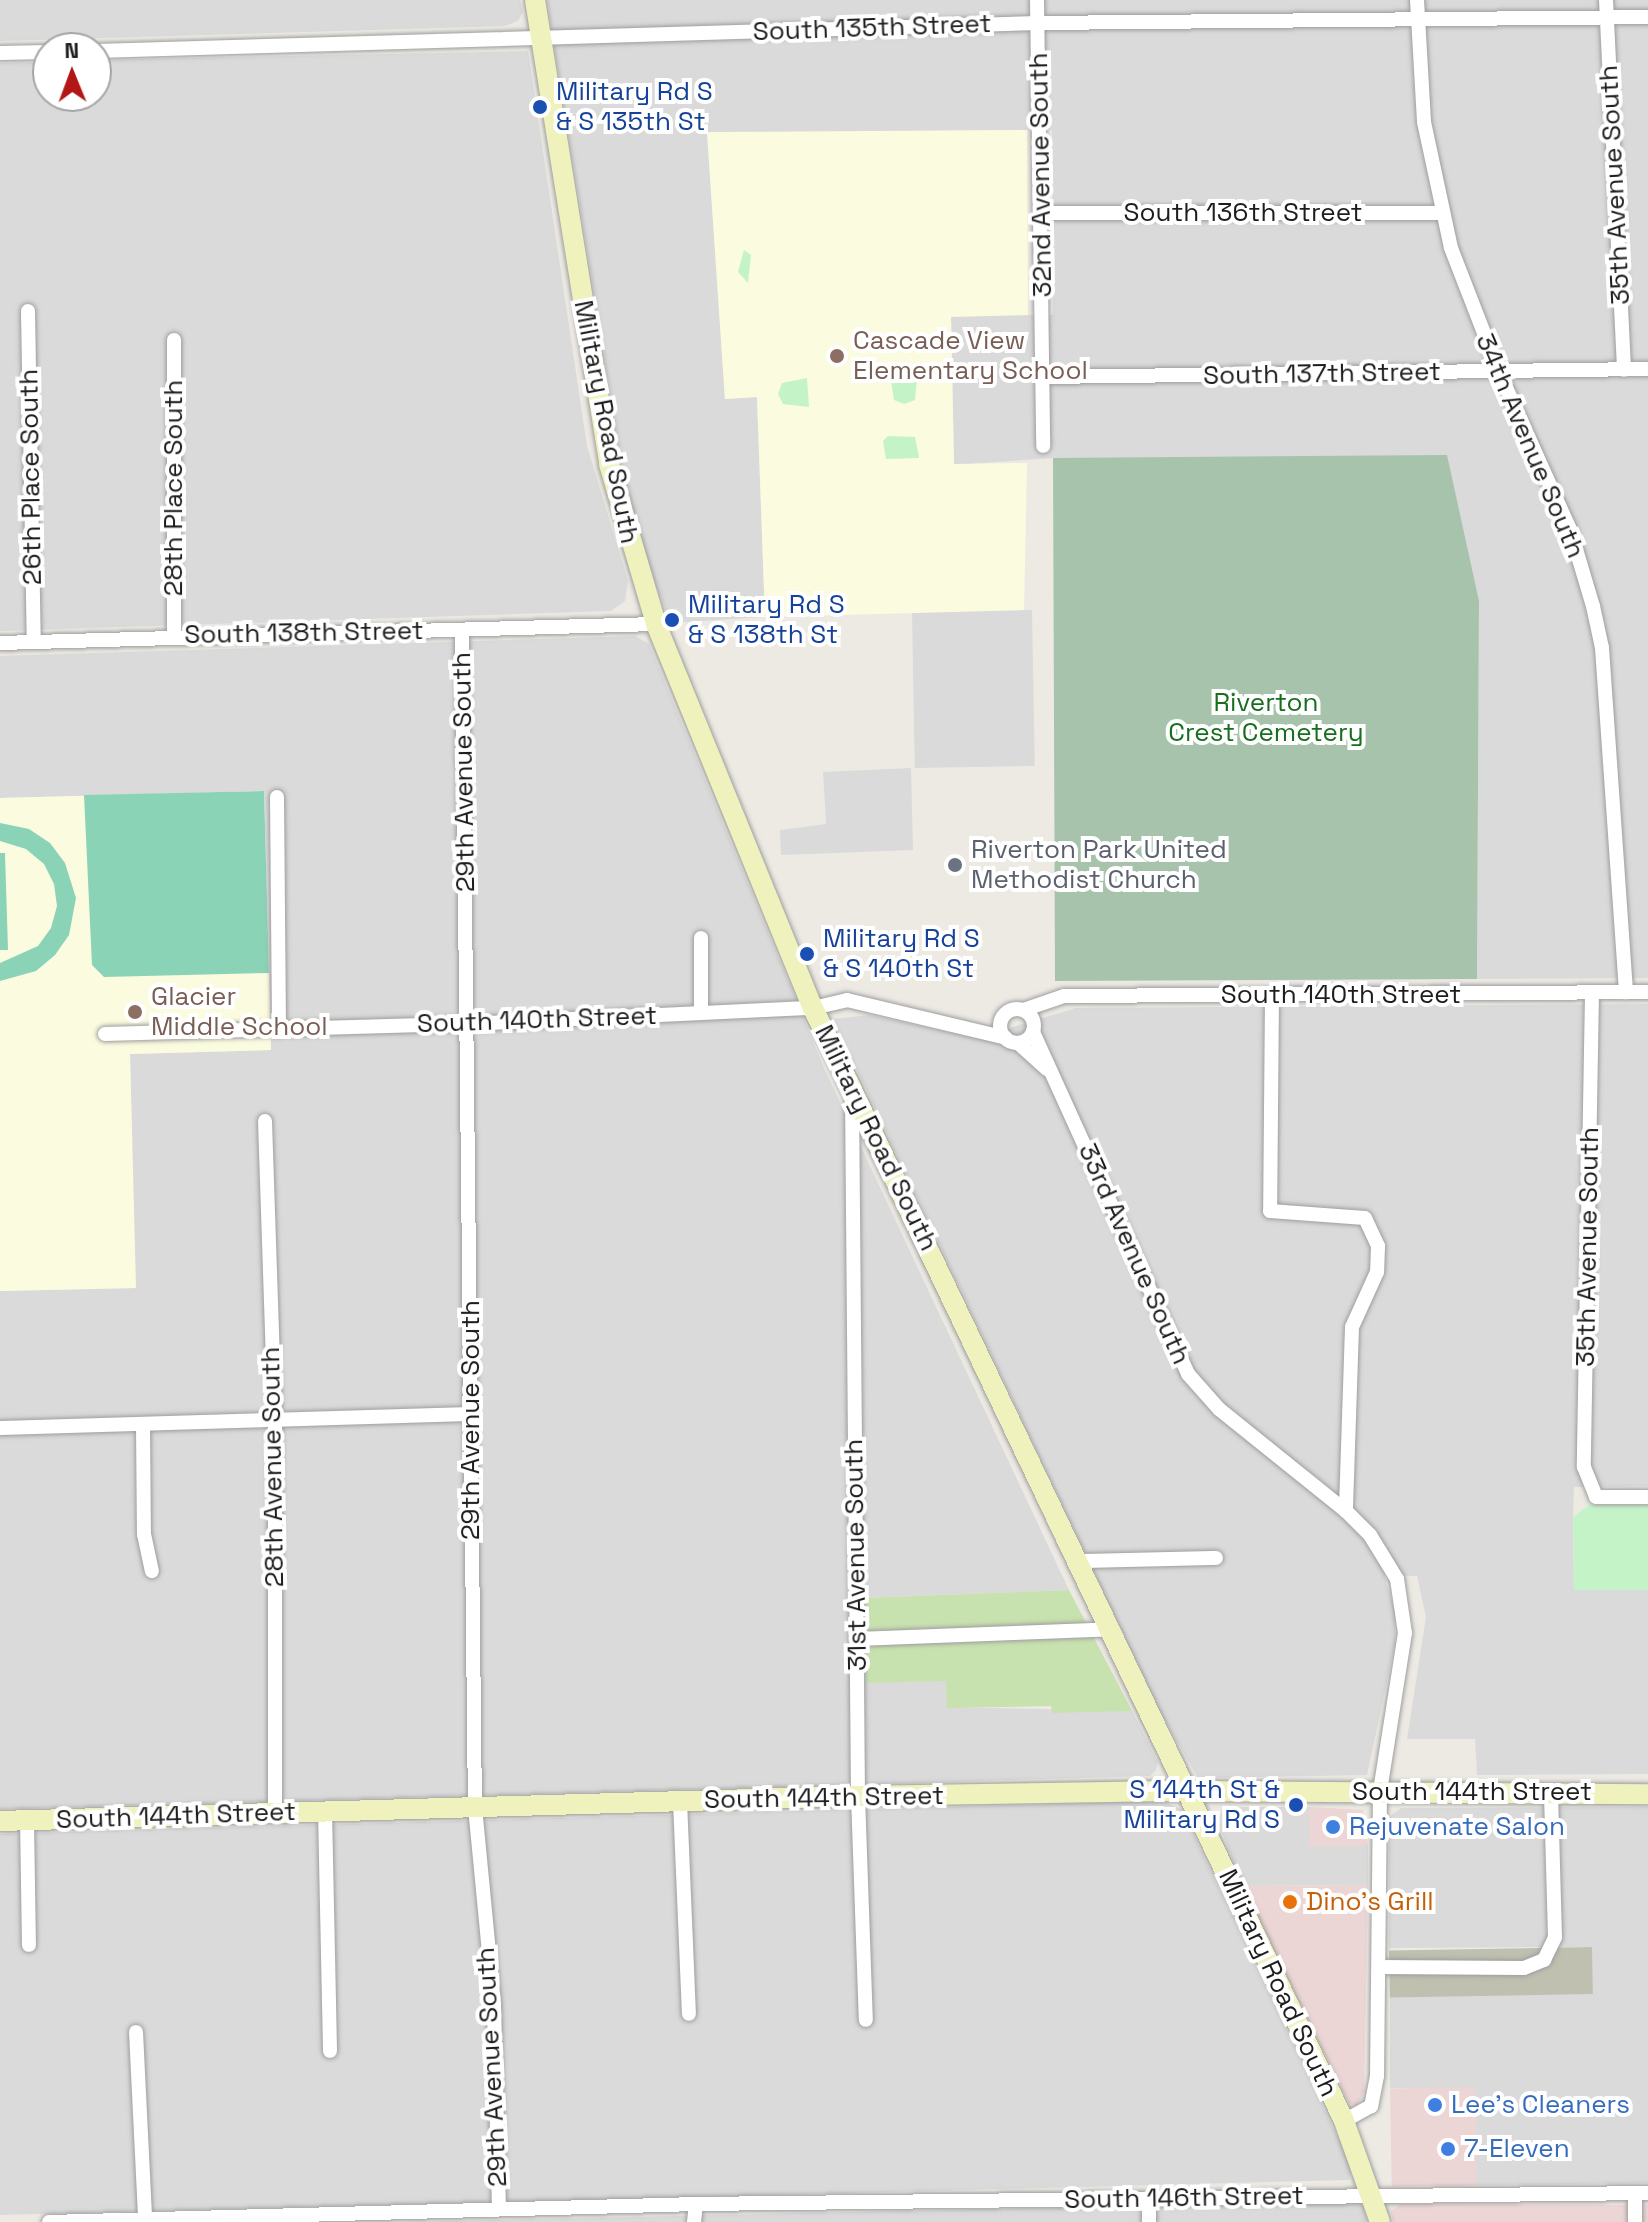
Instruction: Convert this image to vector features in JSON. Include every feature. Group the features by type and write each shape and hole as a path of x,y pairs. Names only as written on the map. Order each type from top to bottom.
{"street":[{"name":"Military Road South","path":"535,0 609,464 656,624 813,1008 1080,1561 1344,2121 1380,2222"},
{"name":"32nd Avenue South","path":"1037,0 1043,213 1043,446"},
{"name":"34th Avenue South","path":"1417,0 1424,122 1443,213 1499,372 1570,529 1596,620 1626,992"},
{"name":"35th Avenue South","path":"1606,0 1624,370"},
{"name":"South 135th Street","path":"112,51 1038,23 1648,17"},
{"path":"0,53 32,52"},
{"name":"South 136th Street","path":"1043,213 1443,213"},
{"name":"26th Place South","path":"28,311 34,642"},
{"name":"28th Place South","path":"174,340 174,636"},
{"name":"South 137th Street","path":"1043,377 1648,369"},
{"name":"South 138th Street","path":"0,643 656,624"},
{"name":"29th Avenue South","path":"462,630 475,1807 494,2005 499,2209"},
{"path":"277,797 279,1030"},
{"path":"701,938 701,1013"},
{"name":"South 140th Street","path":"1031,1017 1064,996 1648,992"},
{"name":"35th Avenue South","path":"1592,993 1584,1467 1596,1497 1648,1497"},
{"path":"1272,996 1270,1211 1365,1218 1376,1237 1377,1272 1352,1327 1346,1511 1386,1557 1402,1606 1403,1651 1380,1791 1379,1967 1374,2096 1371,2106 1344,2121"},
{"name":"South 140th Street","path":"105,1034 468,1024 813,1008 847,1000 965,1026 1012,1041"},
{"path":"1008,1012 1031,1017 1012,1041 1001,1023 1008,1012"},
{"name":"33rd Avenue South","path":"1031,1017 1188,1374 1219,1409 1346,1511"},
{"name":"South 140th Street","path":"965,1026 1001,1023"},
{"name":"33rd Avenue South","path":"1012,1041 1054,1075"},
{"name":"31st Avenue South","path":"852,1090 858,1796 866,2020"},
{"name":"28th Avenue South","path":"265,1121 275,1420 275,1813"},
{"path":"0,1428 471,1414"},
{"path":"143,1426 144,1534 152,1571"},
{"path":"1080,1561 1216,1558"},
{"path":"857,1639 1112,1629"},
{"name":"South 144th Street","path":"0,1821 858,1796 1187,1791 1648,1794"},
{"path":"1379,1967 1524,1968 1544,1960 1555,1937 1551,1793"},
{"path":"680,1801 689,2014"},
{"path":"325,1811 330,2051"},
{"path":"27,1820 29,1945"},
{"path":"136,2032 145,2219"},
{"path":"1635,2222 1642,2193"},
{"name":"South 146th Street","path":"49,2222 483,2216 499,2209 696,2204 1642,2193"},
{"path":"1149,2199 1149,2222"},
{"path":"694,2222 696,2204"}],"shaded area":[{"path":"0,0 520,0 523,12 518,21 505,26 112,38 112,32 32,32 32,40 0,41"},
{"path":"547,0 1648,0 1648,978 1477,979 1479,601 1053,458 954,465 951,316 1053,315 1052,130 707,133 725,399 757,397 765,617 671,623 639,542 625,483"},
{"path":"528,51 587,446 628,581 625,601 611,611 0,631 0,63 32,62 32,112 112,112 112,60"},
{"name":"Cascade View Elementary School","path":"1027,130 1028,315 951,317 954,464 1027,463 1024,610 765,617 757,397 725,399 707,132"},
{"path":"1032,610 1035,766 915,768 912,612"},
{"path":"635,636 649,644 824,1068 1069,1590 865,1598 947,1681 947,1707 1132,1711 1158,1762 1156,1770 1150,1776 0,1809 0,1291 135,1288 130,1054 271,1050 264,791 0,798 0,656"},
{"path":"911,768 913,850 781,855 780,830 826,824 823,772"},
{"name":"Glacier Middle School","path":"264,791 271,1050 130,1054 136,1288 0,1291 0,798"},
{"path":"1648,1004 1648,1486 1574,1487 1573,1517 1574,1590 1648,1590 1648,1774 1477,1775 1475,1739 1407,1739 1426,1617 1417,1576 1384,1575 1395,1611 1395,1644 1367,1775 1198,1778 1162,1715 833,1019 869,1015 976,1038 1076,1008"},
{"path":"1163,1801 1181,1809 1352,2168 1349,2180 0,2215 0,1834"},
{"path":"1309,1807 1310,1846 1368,1846 1368,1885 1243,1886 1218,1822 1222,1809"},
{"path":"1309,1807 1363,1810 1368,1846 1309,1846"},
{"path":"1648,1807 1648,2183 1476,2185 1475,2088 1390,2088 1390,1995 1592,1994 1592,1947 1389,1948 1389,1817 1401,1808"},
{"path":"1368,1885 1364,2092 1357,2106 1349,2103 1243,1886"},
{"path":"1592,1947 1593,1994 1390,1998 1389,1951"},
{"path":"1475,2087 1477,2185 1392,2186 1390,2088"},
{"path":"1355,2201 1364,2207 1367,2222 403,2222"},
{"path":"1401,2204 1648,2205 1648,2222 1393,2222 1391,2211"}],"green space":[{"path":"744,250 751,255 748,283 738,272"},
{"path":"889,368 918,369 915,400 904,404 894,400"},
{"path":"807,378 809,407 783,404 778,394 782,383"},
{"path":"888,436 915,437 919,458 886,459 883,441"},
{"name":"Riverton Crest Cemetery","path":"1447,455 1479,601 1477,979 1055,981 1053,458"},
{"path":"264,791 269,973 104,977 92,965 84,795"},
{"path":"0,823 29,829 50,843 65,863 76,898 69,935 55,955 36,971 0,981 0,963 38,946 51,928 57,906 54,884 44,864 26,849 0,841"},
{"path":"0,853 5,853 8,950 0,950"},
{"path":"1589,1505 1648,1505 1648,1590 1574,1590 1573,1517"},
{"path":"1069,1590 1132,1711 1052,1713 1051,1706 947,1708 946,1681 866,1683 864,1598"}],"place":[{"name":"Military Rd S & S 135th St","path":"540,107"},
{"name":"Cascade View Elementary School","path":"837,356"},
{"name":"Military Rd S & S 138th St","path":"672,620"},
{"name":"Riverton Park United Methodist Church","path":"955,865"},
{"name":"Military Rd S & S 140th St","path":"807,954"},
{"name":"Glacier Middle School","path":"135,1012"},
{"name":"S 144th St & Military Rd S","path":"1296,1805"},
{"name":"Rejuvenate Salon","path":"1333,1827"},
{"name":"Dino's Grill","path":"1290,1902"},
{"name":"Lee's Cleaners","path":"1435,2105"},
{"name":"7-Eleven","path":"1448,2149"}]}
